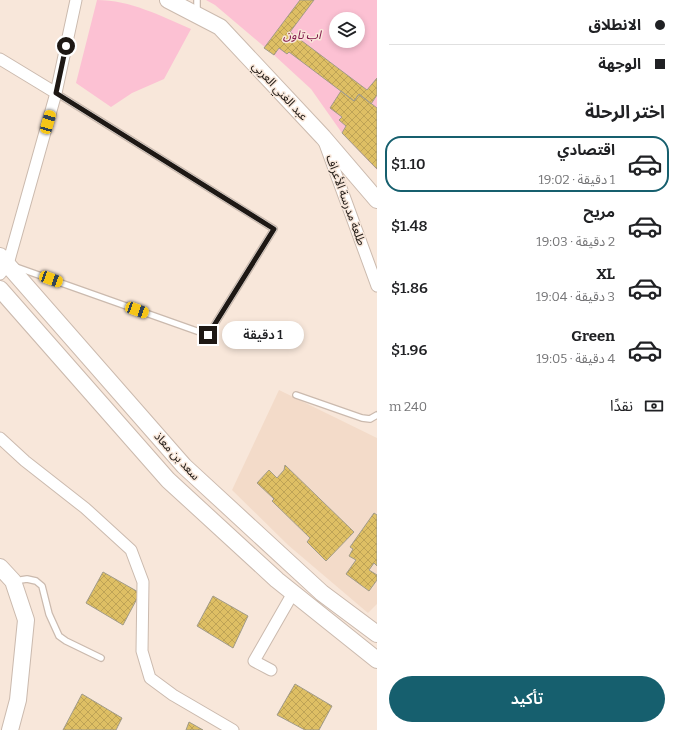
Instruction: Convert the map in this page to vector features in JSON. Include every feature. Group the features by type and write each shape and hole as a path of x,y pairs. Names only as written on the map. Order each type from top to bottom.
{"main road":[{"name":"عبد الغني العربي","path":"168,0 197,8 220,27 323,137 377,200"},
{"name":"سعد بن معاذ","path":"3,265 184,466 322,593 377,634"},
{"name":"سعد بن معاذ","path":"0,289 168,480 292,593 377,660"},
{"path":"0,566 13,581 26,620 18,700 10,730"}],"street":[{"path":"3,265 56,93 76,0"},
{"path":"0,59 56,93"},
{"name":"طلعة مدرسة الأعراف","path":"323,137 377,286"},
{"path":"0,438 25,461 85,508 131,550 143,582 142,651 150,678 173,695 233,730"},
{"path":"271,670 254,661 292,593"}],"lane":[{"path":"3,265 208,335 274,229 56,93"},
{"path":"296,395 362,418 370,419 377,415"},
{"path":"13,581 27,579 36,581 42,586 49,614 59,636 101,658"}],"shaded area":[{"path":"279,390 377,438 377,604 368,613 288,545 232,490"}],"green space":[{"path":"97,0 133,6 157,14 191,29 164,79 132,93 111,107 76,83"},
{"name":"اب تاون","path":"206,0 377,0 377,170 342,133 311,89 274,55 215,5"}],"building":[{"path":"300,0 314,0 290,32 367,90 377,78 377,95 371,104 359,94 354,101 289,52 287,54 279,48 274,55 264,48"},
{"path":"341,91 354,101 359,94 377,108 377,169 342,133 346,126 339,120 342,117 330,108"},
{"path":"285,465 354,532 326,561 307,542 310,538 272,501 274,499 257,483 269,470 277,478 284,470"},
{"path":"374,513 377,515 377,566 374,563 369,570 377,575 377,580 369,591 346,574 356,560 349,556 353,549 350,547"},
{"path":"103,572 140,593 123,625 86,603"},
{"path":"213,596 248,616 233,648 197,626"},
{"path":"295,684 332,706 319,730 305,730 277,715"},
{"path":"82,694 122,718 116,730 63,730"},
{"path":"189,722 203,730 186,730"}],"route":[{"path":"66,46 56,93 274,229 208,335"}]}
